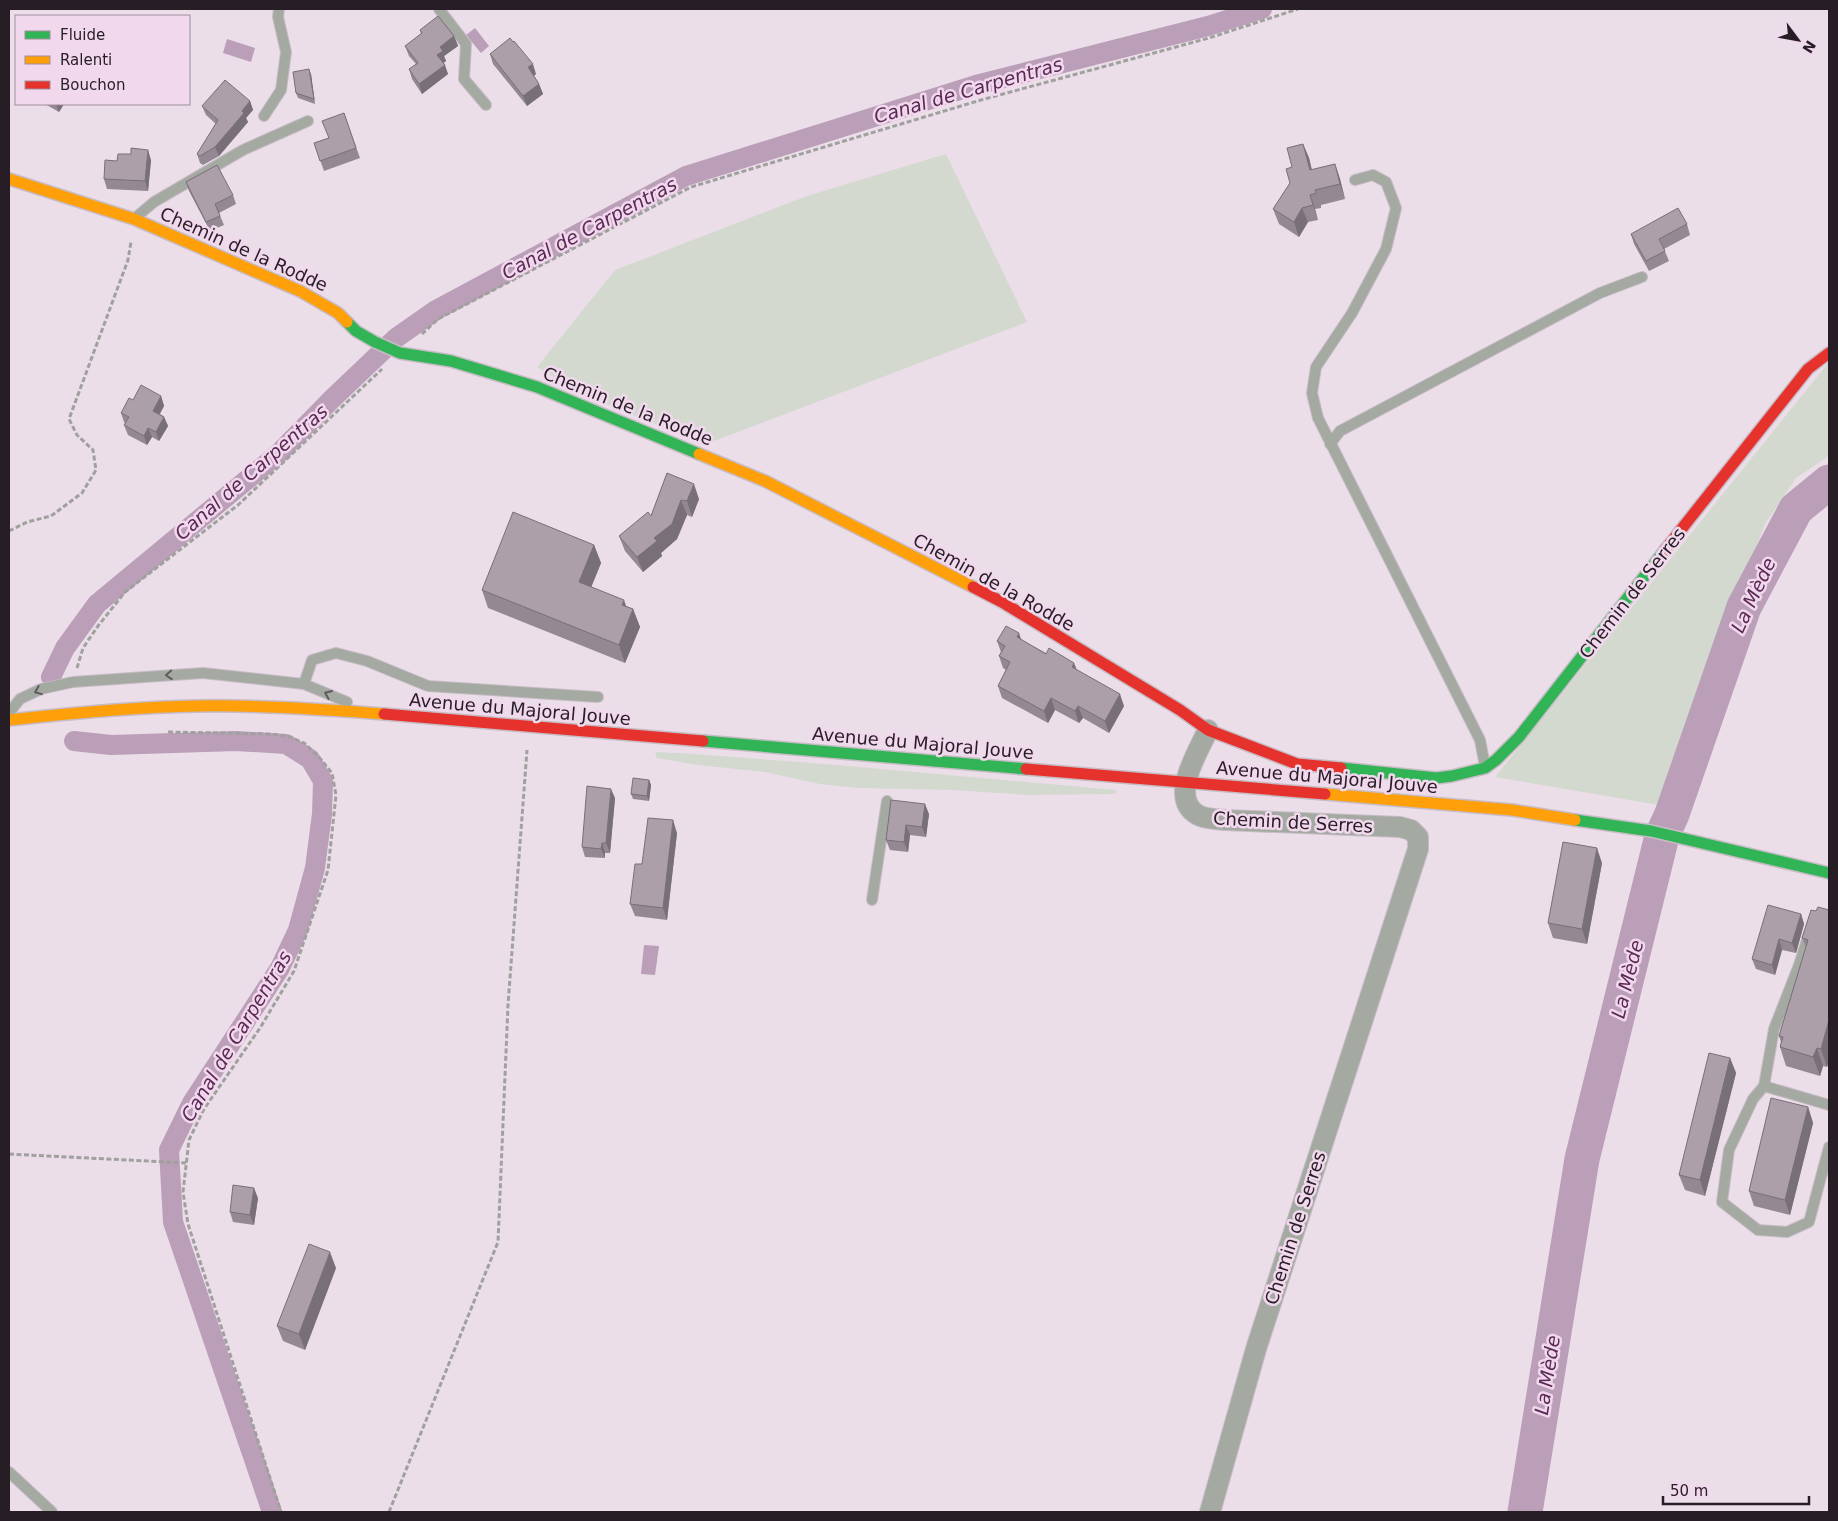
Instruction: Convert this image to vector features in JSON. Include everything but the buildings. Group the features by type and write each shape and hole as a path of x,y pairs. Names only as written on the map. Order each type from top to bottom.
{"street":[{"name":"Chemin de la Rodde","path":"9,179 134,219 300,291 338,313 356,330 375,342 397,352 451,361 537,387 765,481 1002,602 1180,710 1208,730"},
{"name":"Chemin de Serres","path":"1208,730 1297,764 1436,778 1485,768 1496,760 1520,736 1768,418 1808,369 1829,353"},
{"name":"Avenue du Majoral Jouve","path":"9,720 143,707 258,706 1185,782 1512,810 1592,821 1688,839 1829,873"},
{"path":"1185,782 1208,730"},
{"name":"Chemin de Serres","path":"1185,782 1184,794 1187,805 1198,815 1210,818 1400,827 1411,830 1418,837 1418,849 1256,1349 1210,1512"}],"lane":[{"path":"264,116 282,90 286,52 278,17 279,9"},
{"path":"439,9 466,44 464,79 486,105"},
{"path":"134,219 154,202 243,150 308,121"},
{"path":"1355,180 1373,176 1386,182 1396,208 1386,249 1352,313 1316,367 1312,393 1318,418 1330,444 1480,740 1485,768"},
{"path":"1330,444 1340,432 1348,427 1600,293 1642,277"},
{"path":"304,684 312,660 336,653 366,660 428,686 598,697"},
{"path":"9,713 20,699 41,689 73,682 204,673 304,684 373,714"},
{"path":"872,900 887,802"},
{"path":"1812,923 1799,965 1774,1029 1764,1086 1753,1099 1729,1150 1722,1202 1758,1230 1787,1232 1809,1222 1829,1147"},
{"path":"1764,1086 1829,1105"},
{"path":"9,1472 52,1512"}],"path":[{"path":"73,682 83,648 125,592 238,505 397,352 438,319 691,186 981,100 1209,38 1298,9"},
{"path":"9,531 27,522 51,516 82,493 96,470 93,450 77,435 69,419 128,260 134,219"},
{"path":"390,1512 498,1242 508,1005 529,727"},
{"path":"162,732 271,734 290,737 304,743 332,773 336,795 328,870 294,970 260,1028 204,1109 189,1140 183,1192 188,1224 281,1512"},
{"path":"9,1154 186,1163"}],"shaded area":[{"path":"475,28 489,46 481,53 466,35"},
{"path":"227,39 255,48 251,62 223,53"},
{"path":"946,154 1027,322 706,444 583,395 537,367 615,270 807,196"},
{"path":"1829,362 1829,456 1796,478 1765,524 1659,805 1495,777"},
{"path":"655,752 825,764 1116,790 1116,793 1028,795 953,790 858,788 820,784 765,772 698,765 657,758"},
{"path":"644,945 659,946 655,975 641,974"}],"waterway":[{"name":"Canal de Carpentras","path":"51,677 65,648 97,604 278,454 396,338 436,310 686,176 976,85 1208,26 1262,9"},
{"name":"La Mède","path":"1525,1512 1582,1159 1662,836 1672,814 1744,607 1796,509 1829,482"},
{"name":"Canal de Carpentras","path":"74,741 111,745 236,741 286,744 310,759 323,781 322,814 315,868 298,930 280,968 192,1103 169,1150 173,1222 272,1512"}],"traffic: fast":[{"path":"347,322 356,331 400,353 451,361 537,387 699,454"},
{"path":"1341,768 1436,778 1485,768 1519,737 1665,550"},
{"path":"703,741 1026,769"},
{"path":"1575,820 1651,831 1829,873"}],"traffic: slow":[{"path":"9,179 134,219 300,291 338,313 347,322"},
{"path":"699,454 765,481 973,587"},
{"path":"9,720 104,711 198,706 291,708 384,714"},
{"path":"1325,794 1512,810 1575,820"}],"traffic: jam":[{"path":"1665,550 1808,369 1829,353"},
{"path":"973,587 1002,602 1180,710 1208,730 1297,764 1341,768"},
{"path":"384,714 703,741"},
{"path":"1026,769 1325,794"}]}
